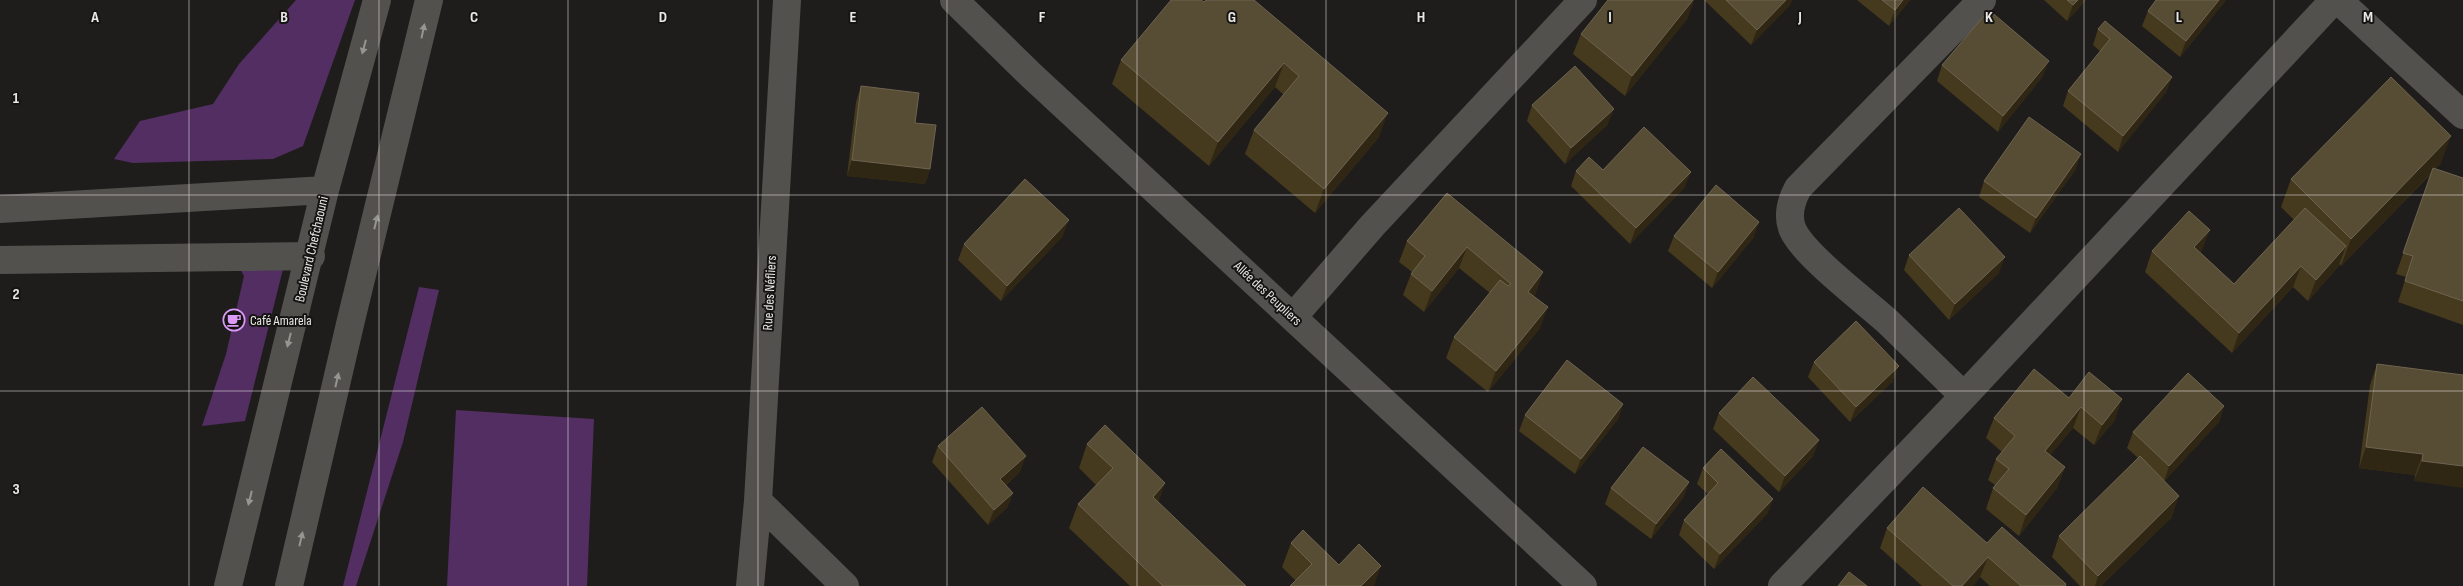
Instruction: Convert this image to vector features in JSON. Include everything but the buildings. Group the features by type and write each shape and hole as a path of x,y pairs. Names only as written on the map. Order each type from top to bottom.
{"street":[{"name":"Boulevard Chefchaouni","path":"228,586 325,190 377,0"},
{"path":"290,586 351,320 429,0"},
{"name":"Rue des Néfliers","path":"750,586 758,501 787,0"},
{"name":"Allée des Peupliers","path":"954,0 1033,77 1583,586"},
{"path":"1293,317 1372,226 1583,0"},
{"path":"1964,396 1886,321 1801,245 1792,228 1790,217 1793,198 1798,188 1982,0"},
{"path":"1782,586 1964,396 2334,0"},
{"path":"2338,0 2463,115"},
{"path":"0,209 325,190"},
{"path":"0,260 310,256"},
{"path":"758,501 845,586"}],"shaded area":[{"path":"296,0 355,0 303,146 273,159 133,163 114,159 140,121 213,104 239,64"},
{"path":"236,261 285,261 245,421 202,426 226,354 244,276"},
{"path":"419,287 439,290 403,442 356,586 343,586"},
{"path":"456,410 594,419 587,586 447,586"}],"place":[{"name":"Café Amarela","path":"234,320"}]}
